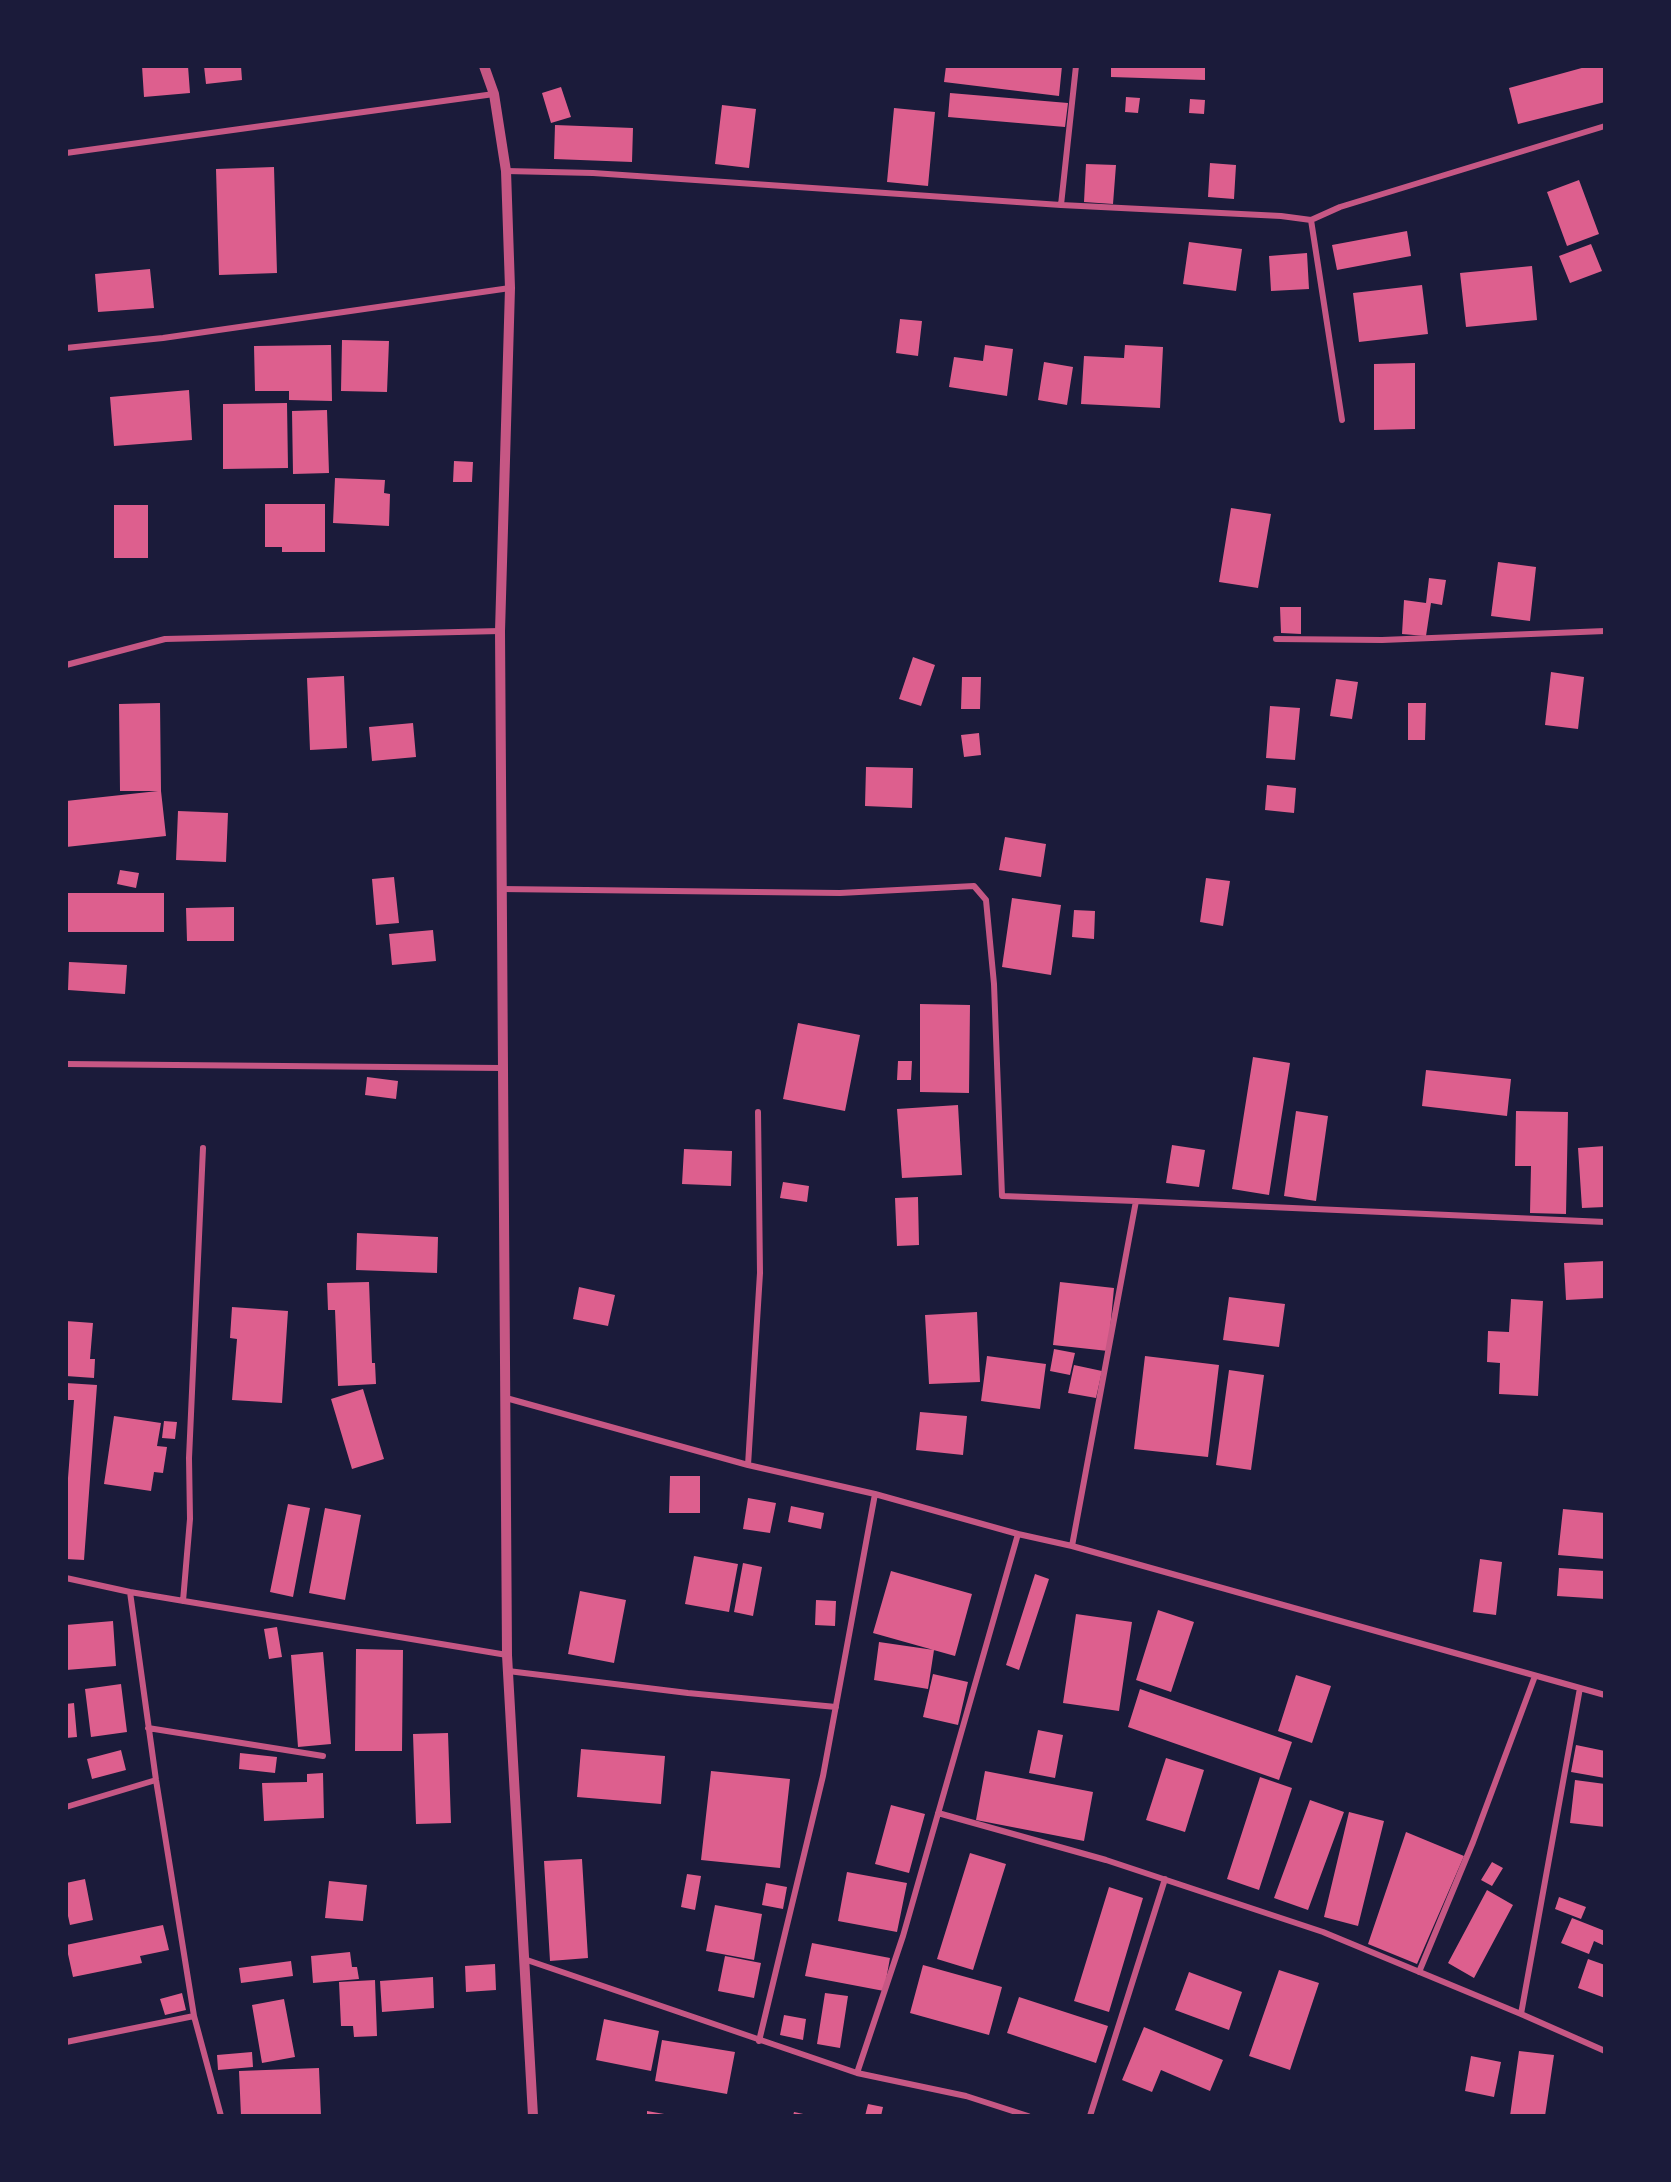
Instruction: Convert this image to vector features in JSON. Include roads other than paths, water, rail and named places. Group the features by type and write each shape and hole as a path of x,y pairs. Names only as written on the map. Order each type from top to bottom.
{"street":[{"path":"484,66 494,94 506,171 510,288 500,631 507,1671 533,2116"},
{"path":"1061,206 1076,66"},
{"path":"66,153 494,94"},
{"path":"506,171 593,173 1061,206 1281,216 1311,220 1340,207 1605,126"},
{"path":"1311,220 1342,420"},
{"path":"66,348 162,338 510,288"},
{"path":"66,665 165,639 500,631"},
{"path":"1276,639 1382,640 1605,631"},
{"path":"501,889 840,893 974,886 986,900 994,984 1002,1196 1605,1222"},
{"path":"66,1064 502,1068"},
{"path":"748,1465 760,1273 758,1112"},
{"path":"183,1601 190,1519 189,1458 203,1148"},
{"path":"1072,1546 1136,1201"},
{"path":"506,1398 748,1465 875,1494 1018,1534 1072,1546 1605,1695"},
{"path":"759,2041 823,1776 875,1494"},
{"path":"857,2073 903,1935 1018,1534"},
{"path":"66,1578 130,1592 507,1655"},
{"path":"130,1592 148,1728 194,2016 221,2116"},
{"path":"507,1671 688,1693 836,1707"},
{"path":"1419,1971 1473,1842 1535,1676"},
{"path":"1521,2014 1580,1689"},
{"path":"148,1728 323,1756"},
{"path":"66,1807 156,1780"},
{"path":"938,1813 1106,1860 1323,1932 1605,2051"},
{"path":"1090,2116 1165,1879"},
{"path":"524,1959 857,2073 966,2096 1028,2116"},
{"path":"66,2042 194,2016"}]}
